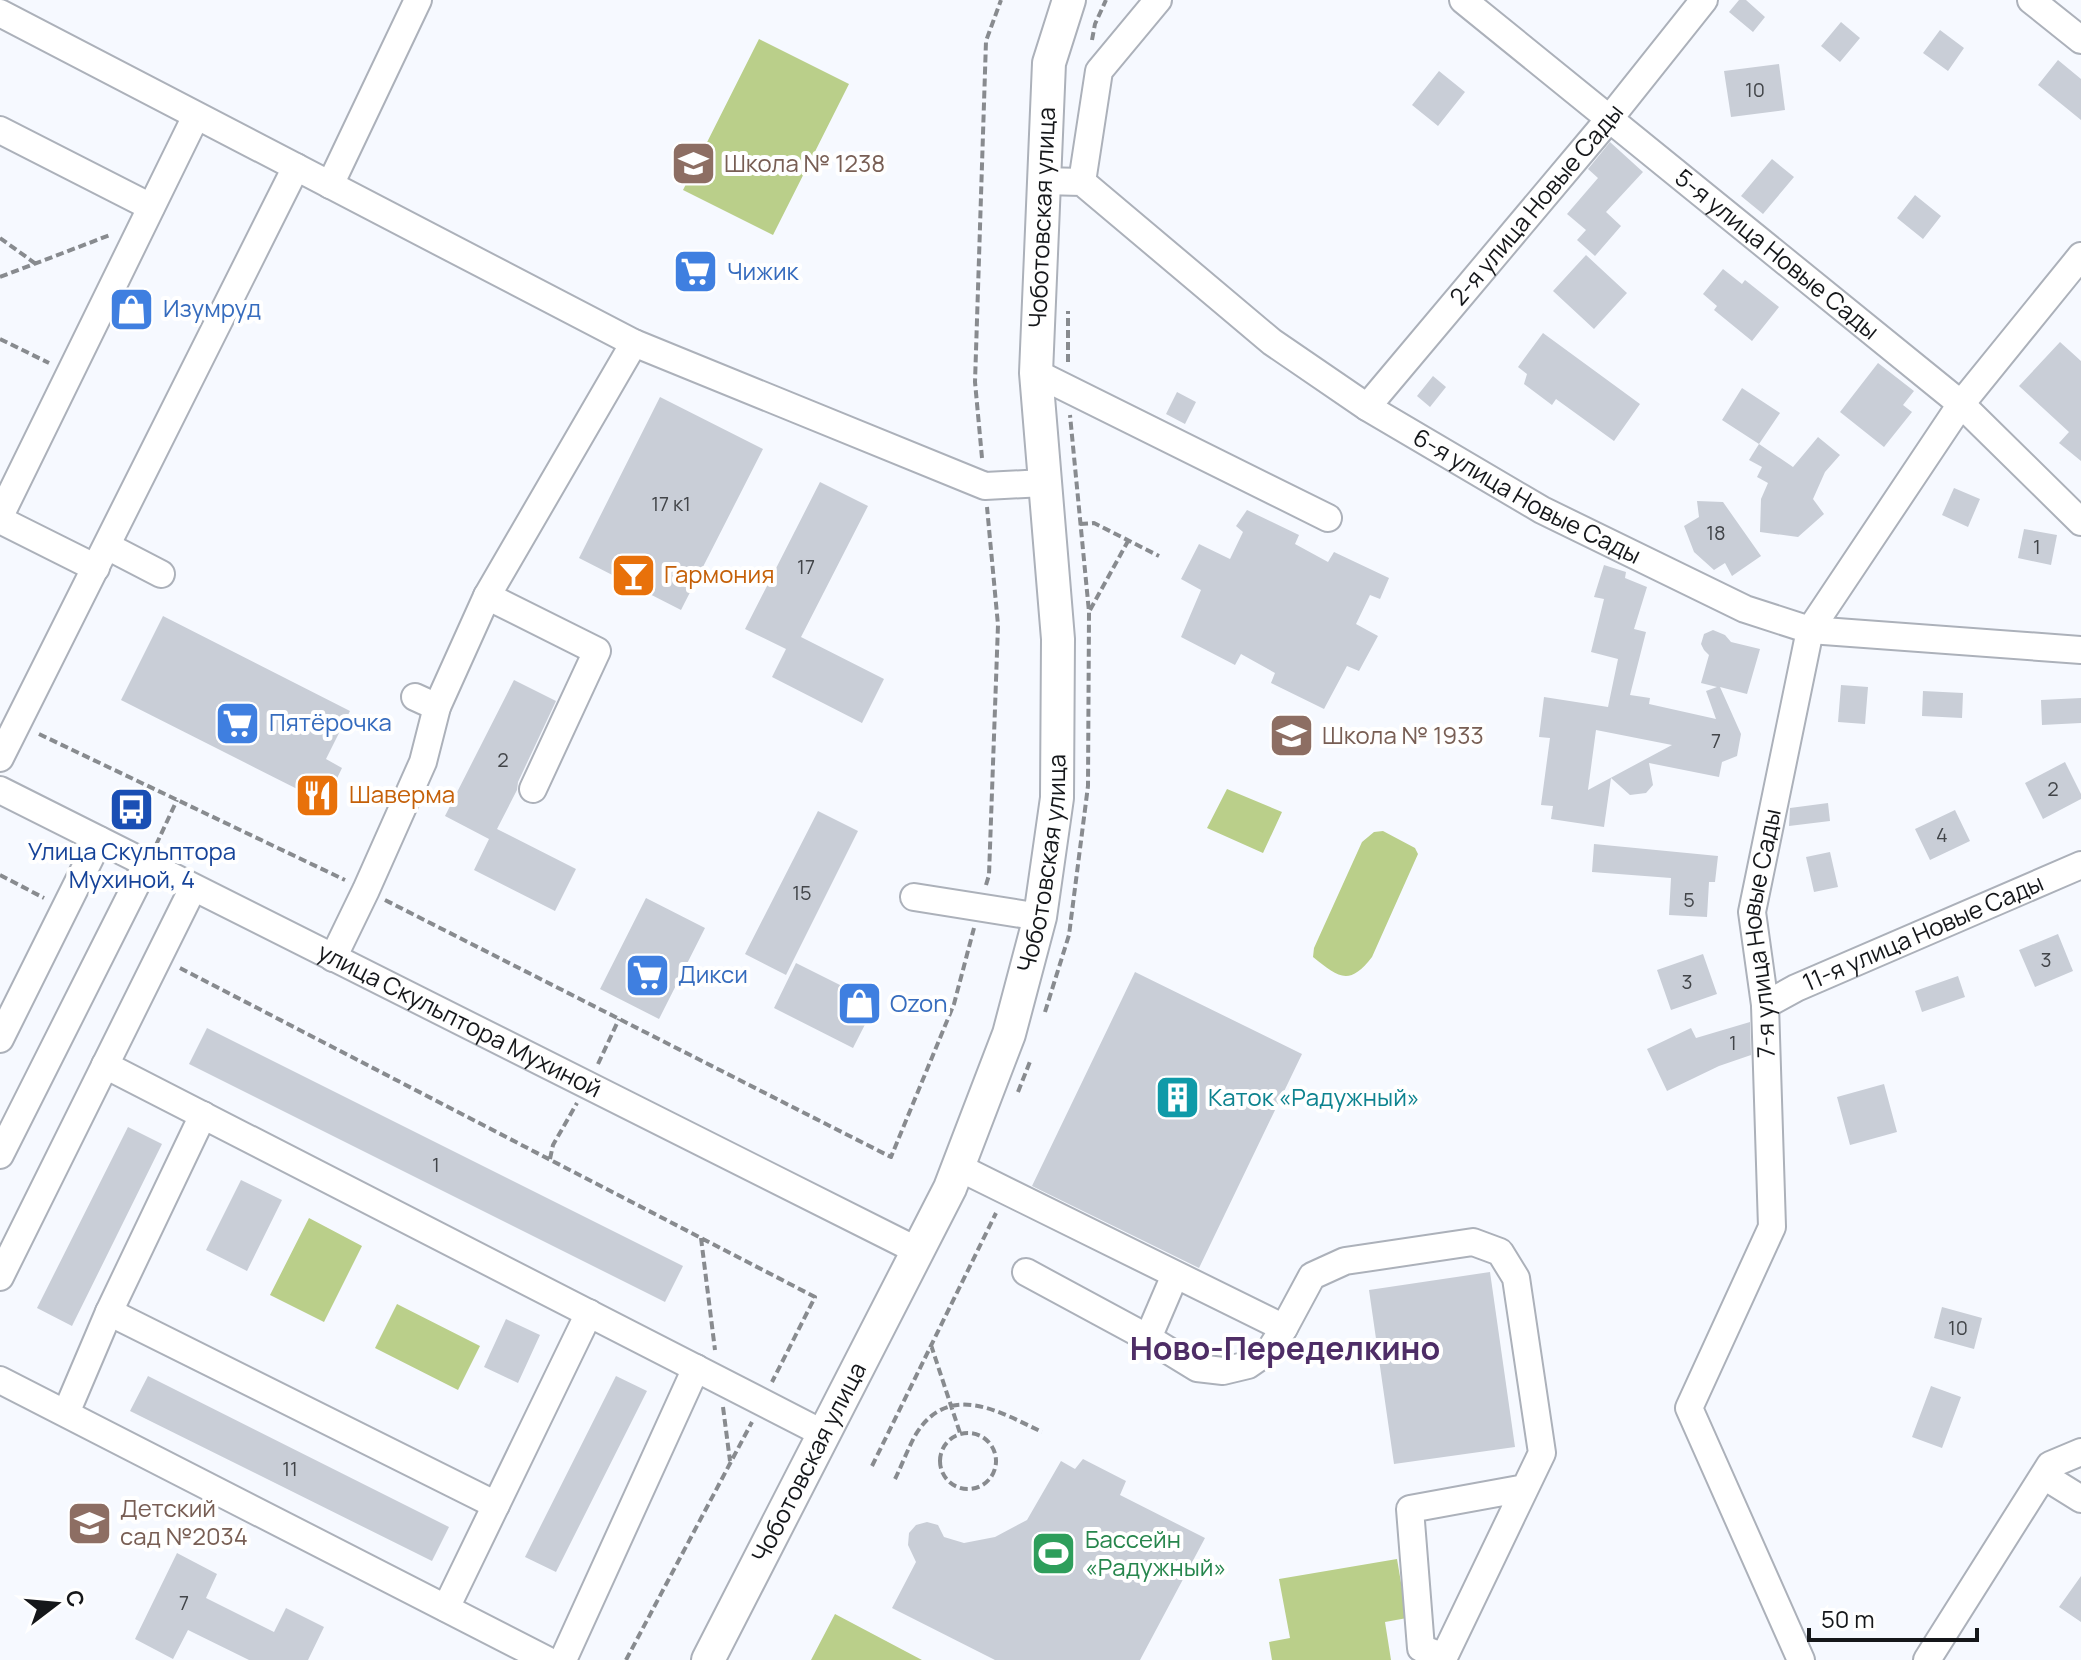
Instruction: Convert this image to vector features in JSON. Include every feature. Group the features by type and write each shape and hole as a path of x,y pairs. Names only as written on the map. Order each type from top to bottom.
{"main road":[{"name":"Чоботовская улица","path":"708,1660 950,1188 1009,1034 1040,917 1057,798 1058,639 1036,373 1049,63 1069,0"}],"street":[{"path":"330,185 418,0"},
{"path":"1043,181 1082,182 1099,71 1158,0"},
{"name":"5-я улица Новые Сады","path":"1463,0 1961,404 2081,522"},
{"name":"2-я улица Новые Сады","path":"1367,407 1610,118 1704,0"},
{"path":"2031,0 2081,40"},
{"path":"0,13 634,343 985,486 1044,483"},
{"path":"161,574 102,557 0,518 196,116"},
{"path":"0,130 146,215"},
{"path":"0,758 296,167"},
{"name":"6-я улица Новые Сады","path":"1082,182 1272,342 1367,407 1542,510 1745,609 1810,630 2081,650"},
{"name":"7-я улица Новые Сады","path":"1801,1660 1689,1408 1772,1227 1765,1005 1752,912 1810,630 1961,404 2081,256"},
{"path":"333,958 423,762 426,702 634,343"},
{"path":"1036,373 1328,518"},
{"path":"487,596 597,651 533,789"},
{"name":"улица Скульптора Мухиной","path":"0,790 918,1251"},
{"path":"4,1022 99,840"},
{"path":"0,1155 146,865"},
{"name":"11-я улица Новые Сады","path":"1765,1005 1796,988 2081,865"},
{"path":"0,1277 193,888"},
{"path":"914,897 1040,917"},
{"path":"105,1065 824,1434"},
{"path":"66,1413 109,1312 203,1115"},
{"path":"958,1167 1284,1328"},
{"path":"1026,1272 1197,1368 1223,1371 1248,1365 1270,1350 1312,1276 1345,1261 1473,1242 1500,1252 1516,1278 1542,1453 1444,1657 1421,1648 1410,1509 1525,1488"},
{"path":"1148,1338 1175,1275"},
{"path":"109,1312 496,1505"},
{"path":"446,1608 589,1313"},
{"path":"563,1660 696,1368"},
{"path":"0,1380 547,1660"},
{"path":"1927,1660 2050,1465 2081,1452"},
{"path":"2044,1476 2081,1499"}],"path":[{"path":"17,724 366,890 891,1157 954,1004 989,875 998,625 975,382 986,41 1001,0"},
{"path":"1090,52 1095,24 1106,0"},
{"path":"0,277 146,215"},
{"path":"0,238 36,264"},
{"path":"1043,1018 1069,935 1088,786 1089,612 1068,390 1068,311"},
{"path":"0,339 69,373"},
{"path":"1080,524 1094,523 1159,556"},
{"path":"1089,612 1128,540"},
{"path":"146,865 177,800"},
{"path":"0,875 65,909"},
{"path":"158,957 815,1297 626,1660"},
{"path":"1015,1099 1031,1059"},
{"path":"872,1466 995,1216"},
{"path":"931,1345 960,1433"},
{"path":"895,1479 916,1435 926,1421 941,1410 975,1404 1042,1432"},
{"path":"960,1433 975,1433 988,1440 996,1453 996,1468 989,1481 976,1489 961,1489 948,1482 940,1469 940,1454 947,1441 960,1433"}],"green space":[{"path":"759,39 849,84 773,235 683,190"},
{"path":"1227,789 1282,812 1263,853 1207,828"},
{"path":"1383,831 1415,848 1418,854 1372,957 1357,972 1343,976 1313,957 1314,948 1362,842 1374,832"},
{"path":"309,1218 362,1246 324,1322 270,1295"},
{"path":"397,1304 480,1346 458,1390 375,1348"},
{"path":"1397,1559 1407,1618 1385,1622 1391,1660 1272,1660 1269,1642 1290,1638 1279,1579"},
{"path":"835,1614 922,1660 811,1660"}],"building":[{"path":"1739,0 1746,0 1765,17 1753,32 1729,12"},
{"path":"1841,22 1860,38 1840,62 1821,46"},
{"path":"1940,30 1964,48 1948,71 1923,53"},
{"path":"2058,60 2081,79 2081,120 2038,85"},
{"path":"1779,64 1785,110 1731,117 1724,71"},
{"path":"1439,71 1465,92 1438,126 1412,105"},
{"path":"1610,142 1643,172 1606,212 1621,226 1595,256 1577,240 1586,230 1567,214 1598,178 1588,169"},
{"path":"1772,159 1794,177 1763,214 1741,196"},
{"path":"1915,195 1941,216 1923,239 1897,218"},
{"path":"1586,255 1627,293 1594,329 1553,291"},
{"path":"1723,269 1742,284 1745,280 1779,307 1752,341 1714,310 1717,306 1703,294"},
{"path":"1543,333 1640,404 1614,441 1556,399 1552,405 1524,384 1527,374 1518,367"},
{"path":"2060,342 2081,361 2081,461 2059,443 2069,432 2019,386"},
{"path":"1878,363 1914,391 1903,405 1912,412 1884,447 1840,412"},
{"path":"1433,376 1446,387 1430,407 1417,396"},
{"path":"1742,388 1780,413 1759,444 1722,420"},
{"path":"1177,392 1196,402 1185,424 1166,414"},
{"path":"660,397 763,449 681,610 579,558"},
{"path":"1818,437 1840,455 1825,472 1813,499 1824,514 1798,537 1760,532 1761,499 1768,483 1757,477 1762,467 1749,460 1759,444 1793,467"},
{"path":"820,482 868,506 801,637 884,679 862,723 772,677 786,649 745,629"},
{"path":"1954,488 1980,499 1968,527 1942,515"},
{"path":"1697,501 1723,502 1761,556 1732,576 1725,563 1714,570 1694,552 1684,526 1699,517"},
{"path":"1247,510 1299,535 1295,544 1328,562 1334,552 1389,578 1380,599 1370,595 1356,624 1378,636 1359,671 1347,666 1324,709 1271,683 1275,673 1241,654 1235,665 1181,637 1201,590 1181,579 1199,544 1230,559 1243,532 1236,526"},
{"path":"2024,529 2057,535 2051,565 2018,558"},
{"path":"1604,565 1626,572 1625,578 1647,587 1634,629 1646,632 1630,695 1650,698 1649,704 1716,719 1706,691 1717,687 1701,683 1709,655 1701,644 1704,634 1713,630 1725,635 1731,642 1760,649 1747,694 1720,687 1741,734 1737,756 1722,762 1719,777 1649,763 1653,785 1646,793 1630,795 1611,778 1604,827 1551,819 1553,806 1541,805 1550,738 1539,737 1544,697 1608,707 1618,659 1591,652 1604,599 1594,597","holes":["1596,730 1672,745 1588,790"]},
{"path":"163,616 350,711 326,759 342,768 325,803 121,700"},
{"path":"514,680 556,701 497,829 576,869 555,911 474,870 489,839 445,816"},
{"path":"1841,685 1868,687 1865,724 1838,722"},
{"path":"1923,691 1963,693 1962,718 1922,716"},
{"path":"2081,698 2081,723 2042,725 2041,700"},
{"path":"2065,762 2081,799 2043,819 2025,783"},
{"path":"1828,803 1830,821 1789,826 1790,808"},
{"path":"1955,810 1970,841 1930,860 1915,829"},
{"path":"818,811 858,831 786,975 745,954"},
{"path":"1594,844 1718,856 1715,882 1709,882 1707,917 1669,915 1671,878 1592,872"},
{"path":"1830,852 1838,887 1814,892 1806,857"},
{"path":"646,898 705,928 659,1019 600,989"},
{"path":"2058,934 2073,971 2035,987 2019,950"},
{"path":"1703,954 1717,994 1671,1010 1657,970"},
{"path":"796,963 876,1003 853,1048 774,1008"},
{"name":"Каток «Радужный»","path":"1135,972 1302,1054 1199,1268 1032,1186"},
{"path":"1958,976 1965,997 1922,1012 1915,991"},
{"path":"1750,1022 1751,1055 1719,1066 1667,1091 1647,1049 1691,1028 1696,1038"},
{"path":"207,1028 683,1266 665,1302 189,1064"},
{"path":"1884,1084 1897,1132 1850,1145 1837,1097"},
{"path":"128,1127 162,1144 72,1326 37,1308"},
{"path":"241,1180 282,1200 247,1271 206,1250"},
{"path":"1490,1272 1515,1447 1394,1464 1369,1290"},
{"path":"1942,1307 1982,1318 1974,1349 1934,1338"},
{"path":"506,1319 540,1335 518,1383 484,1367"},
{"path":"148,1376 449,1527 432,1561 130,1411"},
{"path":"616,1376 647,1391 556,1572 525,1557"},
{"path":"1931,1386 1961,1397 1942,1448 1912,1437"},
{"name":"Бассейн «Радужный»","path":"1083,1459 1126,1481 1120,1495 1205,1538 1140,1660 995,1660 892,1608 916,1562 908,1545 909,1533 916,1525 927,1522 938,1525 944,1537 964,1543 995,1537 1027,1520 1061,1461 1075,1469"},
{"path":"177,1553 217,1574 206,1598 274,1632 286,1608 324,1627 308,1660 249,1660 188,1630 173,1659 135,1639"},
{"path":"2081,1576 2081,1622 2059,1607"}],"place":[{"name":"Школа № 1238","path":"693,164"},
{"name":"Чижик","path":"696,272"},
{"name":"Изумруд","path":"132,309"},
{"name":"Гармония","path":"633,575"},
{"name":"Пятёрочка","path":"238,723"},
{"name":"Школа № 1933","path":"1291,736"},
{"name":"Шаверма","path":"318,795"},
{"name":"Улица Скульптора Мухиной, 4","path":"132,810"},
{"name":"Дикси","path":"647,975"},
{"name":"Ozon","path":"859,1004"},
{"name":"Каток «Радужный»","path":"1177,1098"},
{"name":"Детский сад №2034","path":"89,1523"},
{"name":"Бассейн «Радужный»","path":"1054,1554"}],"district":[{"name":"Ново-Переделкино","path":"1285,1349"}]}
